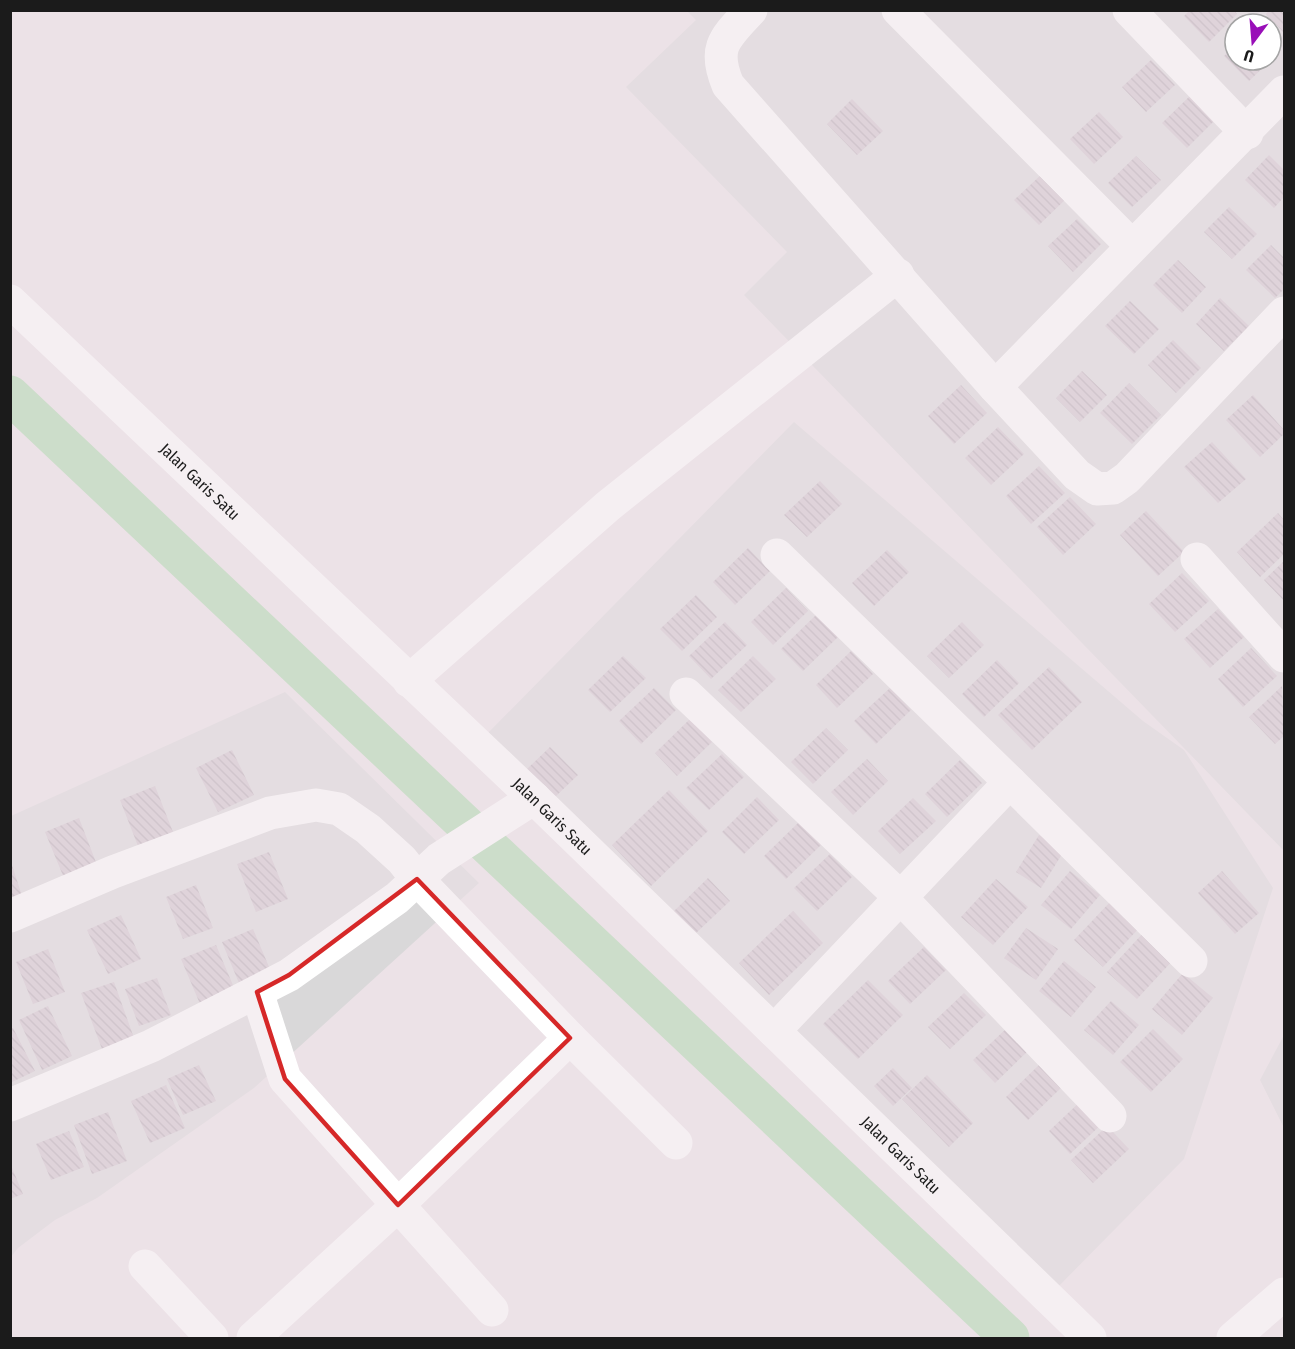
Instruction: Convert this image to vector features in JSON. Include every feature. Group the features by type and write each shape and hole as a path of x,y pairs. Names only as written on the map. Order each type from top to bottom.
{"street":[{"path":"751,10 730,34 721,49 719,64 728,85 995,387 1077,475 1097,489 1113,488 1127,478 1284,313"},
{"path":"898,10 1132,246"},
{"path":"1130,10 1246,133"},
{"path":"995,387 1284,92"},
{"path":"409,681 608,506 898,275"},
{"name":"Jalan Garis Satu","path":"10,300 534,798 1090,1338"},
{"path":"777,555 1191,961"},
{"path":"1197,559 1284,656"},
{"path":"686,694 900,897 1110,1116"},
{"path":"774,1031 1010,782"},
{"path":"10,1105 151,1047 288,975 397,898 428,869 534,798"},
{"path":"10,916 113,872 270,813 316,805 339,809 368,829 402,860 428,869 570,1038 676,1143"},
{"path":"257,992 285,1079 492,1310"},
{"path":"253,1338 398,1205 570,1038"},
{"path":"145,1266 212,1338"},
{"path":"1233,1338 1284,1294"}],"highlighted area":[{"path":"417,879 570,1038 398,1205 285,1079 257,992 289,975"}],"shaded area":[{"path":"687,11 1284,11 1284,851 744,295 787,252 626,87 696,20"},
{"path":"794,422 1143,721 1184,750 1273,888 1184,1159 1055,1290 485,736"},
{"path":"285,692 479,883 254,1088 97,1198 55,1220 18,1248 11,1257 11,816"},
{"path":"1284,1035 1284,1128 1260,1080"}],"building":[{"path":"1190,10 1234,10 1236,12 1223,12 1223,28 1209,42 1184,16"},
{"path":"1269,10 1284,10 1284,33 1283,12 1268,12"},
{"path":"1151,60 1175,85 1146,112 1122,87"},
{"path":"1240,72 1258,72 1249,81"},
{"path":"1191,95 1215,120 1187,148 1162,123"},
{"path":"852,99 883,131 857,155 827,124"},
{"path":"1099,112 1123,137 1094,164 1070,139"},
{"path":"1269,155 1284,170 1284,197 1274,208 1245,180"},
{"path":"1136,156 1161,180 1132,207 1108,183"},
{"path":"1043,173 1067,198 1039,225 1014,200"},
{"path":"1229,207 1257,234 1232,259 1204,232"},
{"path":"1077,219 1101,244 1073,272 1048,246"},
{"path":"1271,245 1284,258 1284,289 1275,298 1246,270"},
{"path":"1178,260 1206,287 1182,313 1153,285"},
{"path":"1220,298 1249,326 1224,351 1196,324"},
{"path":"1130,301 1159,329 1134,354 1105,326"},
{"path":"1173,340 1201,368 1176,393 1148,365"},
{"path":"1082,371 1107,395 1080,422 1056,398"},
{"path":"1129,383 1161,415 1132,444 1100,413"},
{"path":"961,385 987,413 954,444 928,416"},
{"path":"1253,395 1284,430 1284,434 1260,457 1226,420"},
{"path":"998,427 1024,454 991,485 965,458"},
{"path":"1212,442 1246,479 1218,503 1184,467"},
{"path":"1039,466 1065,493 1031,524 1006,496"},
{"path":"820,481 842,504 807,537 784,515"},
{"path":"1070,497 1096,524 1063,555 1037,527"},
{"path":"1146,511 1184,552 1158,576 1120,535"},
{"path":"1278,513 1284,520 1284,554 1260,577 1237,552"},
{"path":"748,548 770,571 735,605 713,582"},
{"path":"887,550 909,572 874,606 852,583"},
{"path":"1284,561 1284,601 1264,580"},
{"path":"1182,573 1209,601 1175,632 1149,604"},
{"path":"786,588 808,611 773,645 751,622"},
{"path":"696,595 717,617 682,651 660,629"},
{"path":"1218,609 1244,637 1210,668 1184,639"},
{"path":"816,615 838,637 803,671 781,649"},
{"path":"725,622 747,645 711,679 689,656"},
{"path":"962,622 984,645 949,678 927,656"},
{"path":"1251,648 1277,676 1243,707 1218,679"},
{"path":"851,651 873,674 837,708 816,685"},
{"path":"623,656 646,678 610,712 588,690"},
{"path":"753,656 776,679 741,712 718,690"},
{"path":"997,660 1019,683 984,717 962,694"},
{"path":"1049,667 1082,702 1032,750 998,715"},
{"path":"1282,686 1284,736 1275,744 1249,717"},
{"path":"654,688 676,710 641,744 619,721"},
{"path":"890,688 911,710 876,744 854,721"},
{"path":"690,719 712,742 677,776 655,753"},
{"path":"826,728 848,750 813,784 791,762"},
{"path":"550,747 578,775 555,797 527,769"},
{"path":"232,750 254,795 218,812 196,768"},
{"path":"722,754 744,777 709,810 686,788"},
{"path":"867,759 888,781 853,815 831,792"},
{"path":"960,760 982,783 947,817 925,794"},
{"path":"155,786 173,832 138,846 120,800"},
{"path":"669,790 708,831 651,886 612,845"},
{"path":"757,797 779,820 744,854 722,832"},
{"path":"913,798 936,821 900,854 878,831"},
{"path":"79,818 97,865 64,878 45,832"},
{"path":"799,822 821,845 786,879 764,856"},
{"path":"1039,835 1064,851 1041,888 1016,872"},
{"path":"269,852 288,899 256,912 237,864"},
{"path":"830,854 852,877 817,911 794,888"},
{"path":"10,859 23,899 10,903"},
{"path":"1070,871 1100,895 1071,929 1041,905"},
{"path":"1222,871 1259,913 1235,934 1198,893"},
{"path":"708,878 730,901 695,934 673,912"},
{"path":"996,879 1028,907 993,945 961,917"},
{"path":"196,885 213,928 183,939 166,897"},
{"path":"1112,900 1140,927 1103,967 1074,940"},
{"path":"793,911 823,943 769,995 739,963"},
{"path":"121,915 141,959 108,974 87,930"},
{"path":"1026,928 1058,949 1036,980 1004,958"},
{"path":"253,929 272,974 241,988 222,942"},
{"path":"1145,931 1175,958 1137,999 1107,972"},
{"path":"216,945 235,990 200,1004 181,959"},
{"path":"924,947 946,970 910,1004 888,981"},
{"path":"48,949 65,992 33,1004 16,962"},
{"path":"1064,961 1096,987 1071,1017 1039,991"},
{"path":"1183,973 1213,998 1182,1035 1152,1009"},
{"path":"157,978 171,1015 139,1026 125,989"},
{"path":"868,980 903,1015 858,1059 823,1024"},
{"path":"114,982 134,1038 102,1049 81,993"},
{"path":"964,993 986,1015 950,1049 928,1027"},
{"path":"1111,1001 1139,1025 1113,1055 1084,1030"},
{"path":"48,1006 72,1056 42,1070 19,1020"},
{"path":"1008,1027 1030,1049 995,1083 973,1060"},
{"path":"13,1028 35,1071 10,1083 10,1029"},
{"path":"1153,1029 1183,1059 1151,1092 1120,1062"},
{"path":"1041,1063 1063,1086 1028,1120 1006,1097"},
{"path":"199,1065 216,1101 183,1115 167,1079"},
{"path":"893,1068 912,1088 893,1106 874,1086"},
{"path":"927,1075 973,1123 949,1147 902,1099"},
{"path":"166,1085 185,1128 150,1143 131,1101"},
{"path":"1084,1098 1106,1120 1070,1154 1049,1131"},
{"path":"108,1112 127,1161 92,1174 74,1125"},
{"path":"1107,1126 1129,1149 1093,1183 1071,1160"},
{"path":"69,1131 84,1167 51,1180 36,1144"},
{"path":"10,1163 23,1194 10,1199"}],"waterway":[{"path":"10,395 1010,1338"}]}
